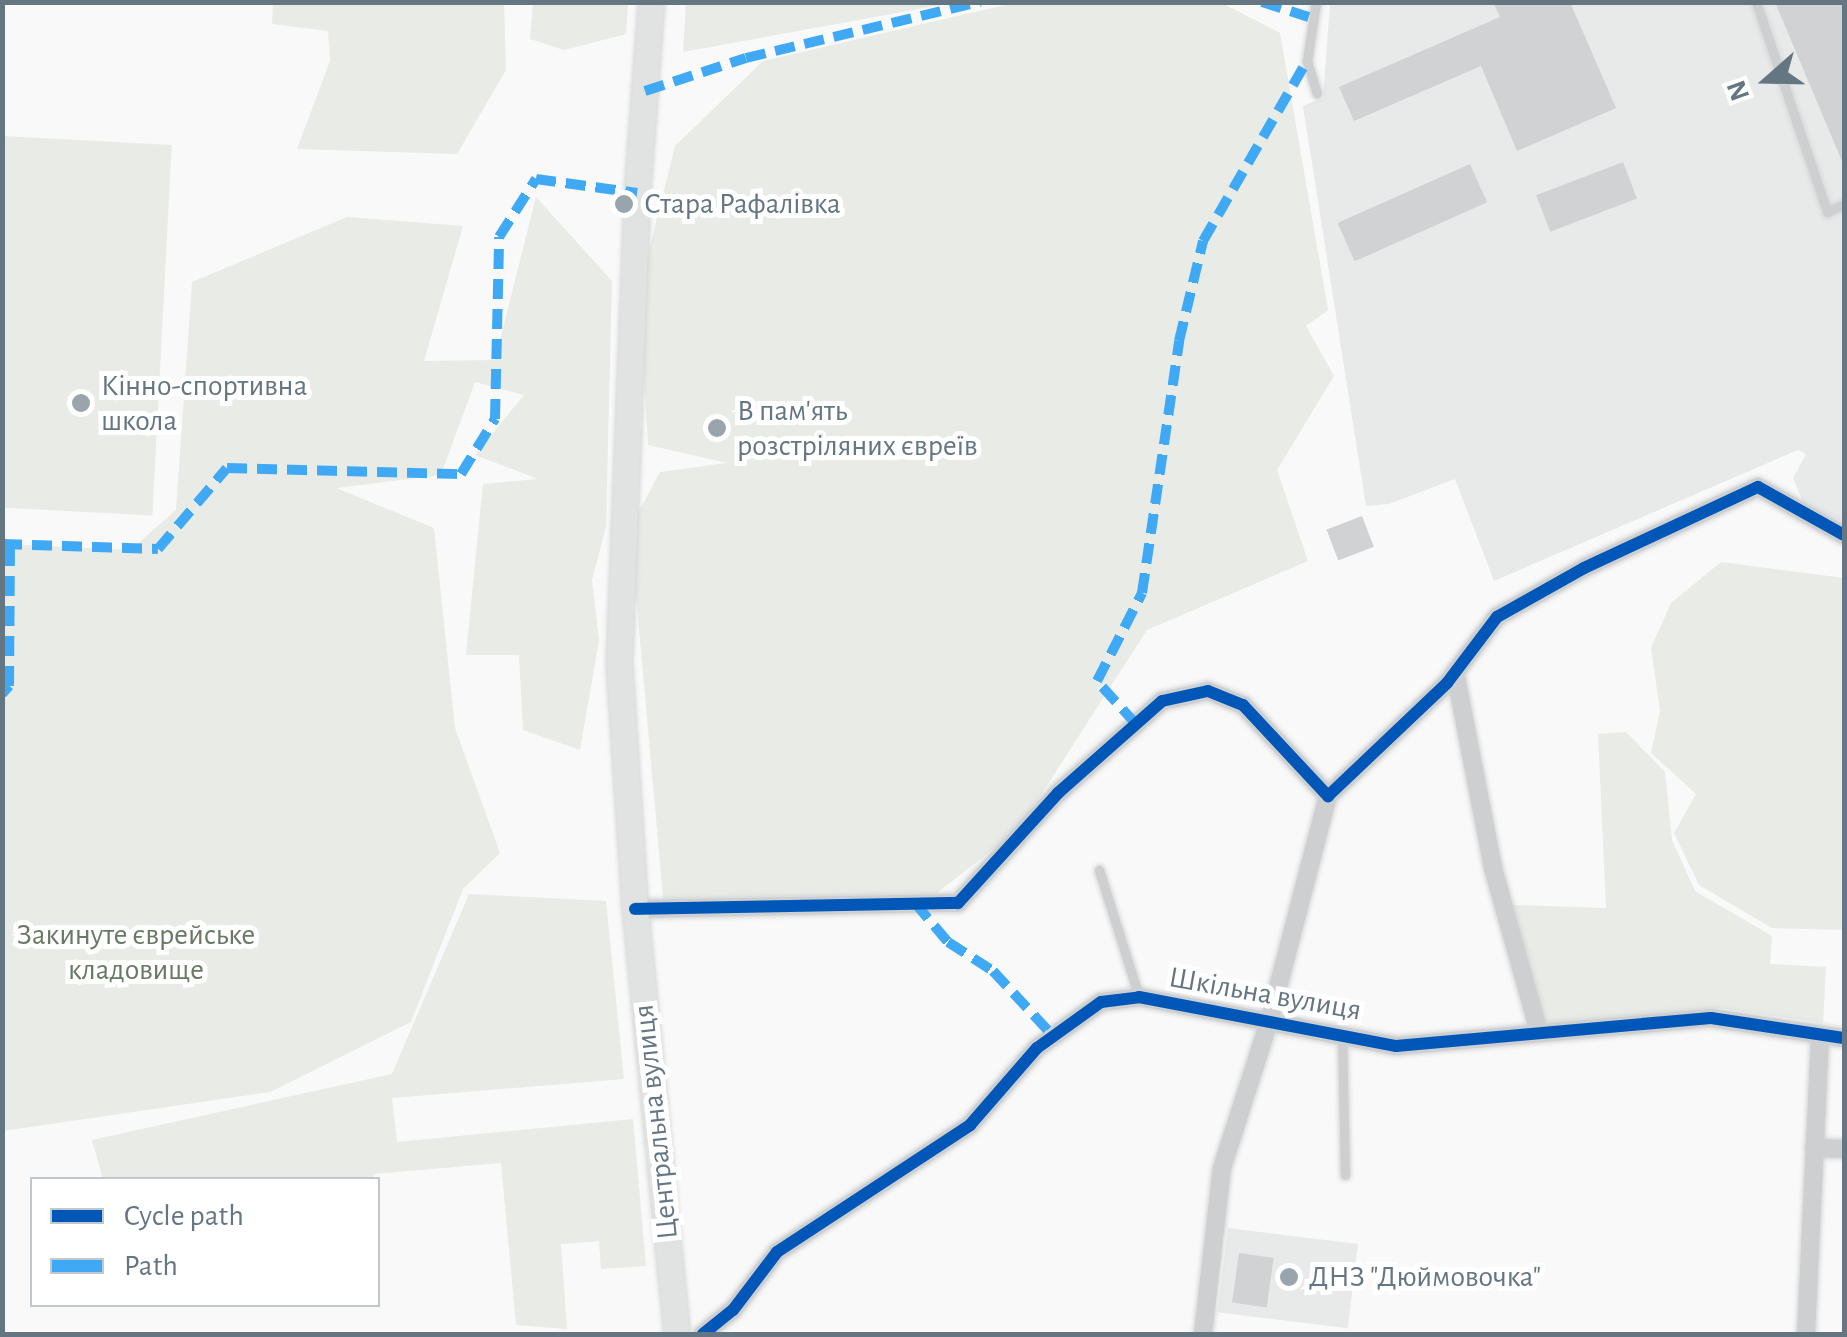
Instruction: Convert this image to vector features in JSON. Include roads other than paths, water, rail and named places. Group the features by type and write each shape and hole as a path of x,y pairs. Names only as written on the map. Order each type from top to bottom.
{"main road":[{"name":"Центральна вулиця","path":"651,2 636,193 620,664 635,909 677,1334"}],"street":[{"path":"635,909 958,903 1058,792 1162,700 1208,691 1243,705 1328,796 1455,672 1497,617 1522,600 1758,487 1844,535"},
{"path":"1455,672 1493,868 1539,1032"},
{"name":"Шкільна вулиця","path":"1203,1334 1222,1168 1269,1022 1328,796"},
{"name":"Шкільна вулиця","path":"703,1334 733,1310 777,1252 970,1125 1069,1019 1101,1002 1138,997 1269,1022 1342,1031 1396,1046 1712,1018 1763,1022 1820,1037 1844,1038"},
{"path":"1806,1334 1820,1037"},
{"path":"1814,1148 1844,1149"}],"lane":[{"path":"1316,2 1307,60 1317,94"},
{"path":"1756,2 1827,212 1844,204"},
{"path":"1098,870 1138,997"},
{"path":"1342,1031 1345,1174"}],"place":[{"name":"Стара Рафалівка","path":"624,204"},
{"name":"Кінно-спортивна школа","path":"81,403"},
{"name":"В пам'ять розстріляних євреїв","path":"717,428"},
{"name":"ДНЗ \"Дюймовочка\"","path":"1289,1277"}],"park label":[{"name":"Закинуте єврейське кладовище","path":"136,952"}]}
